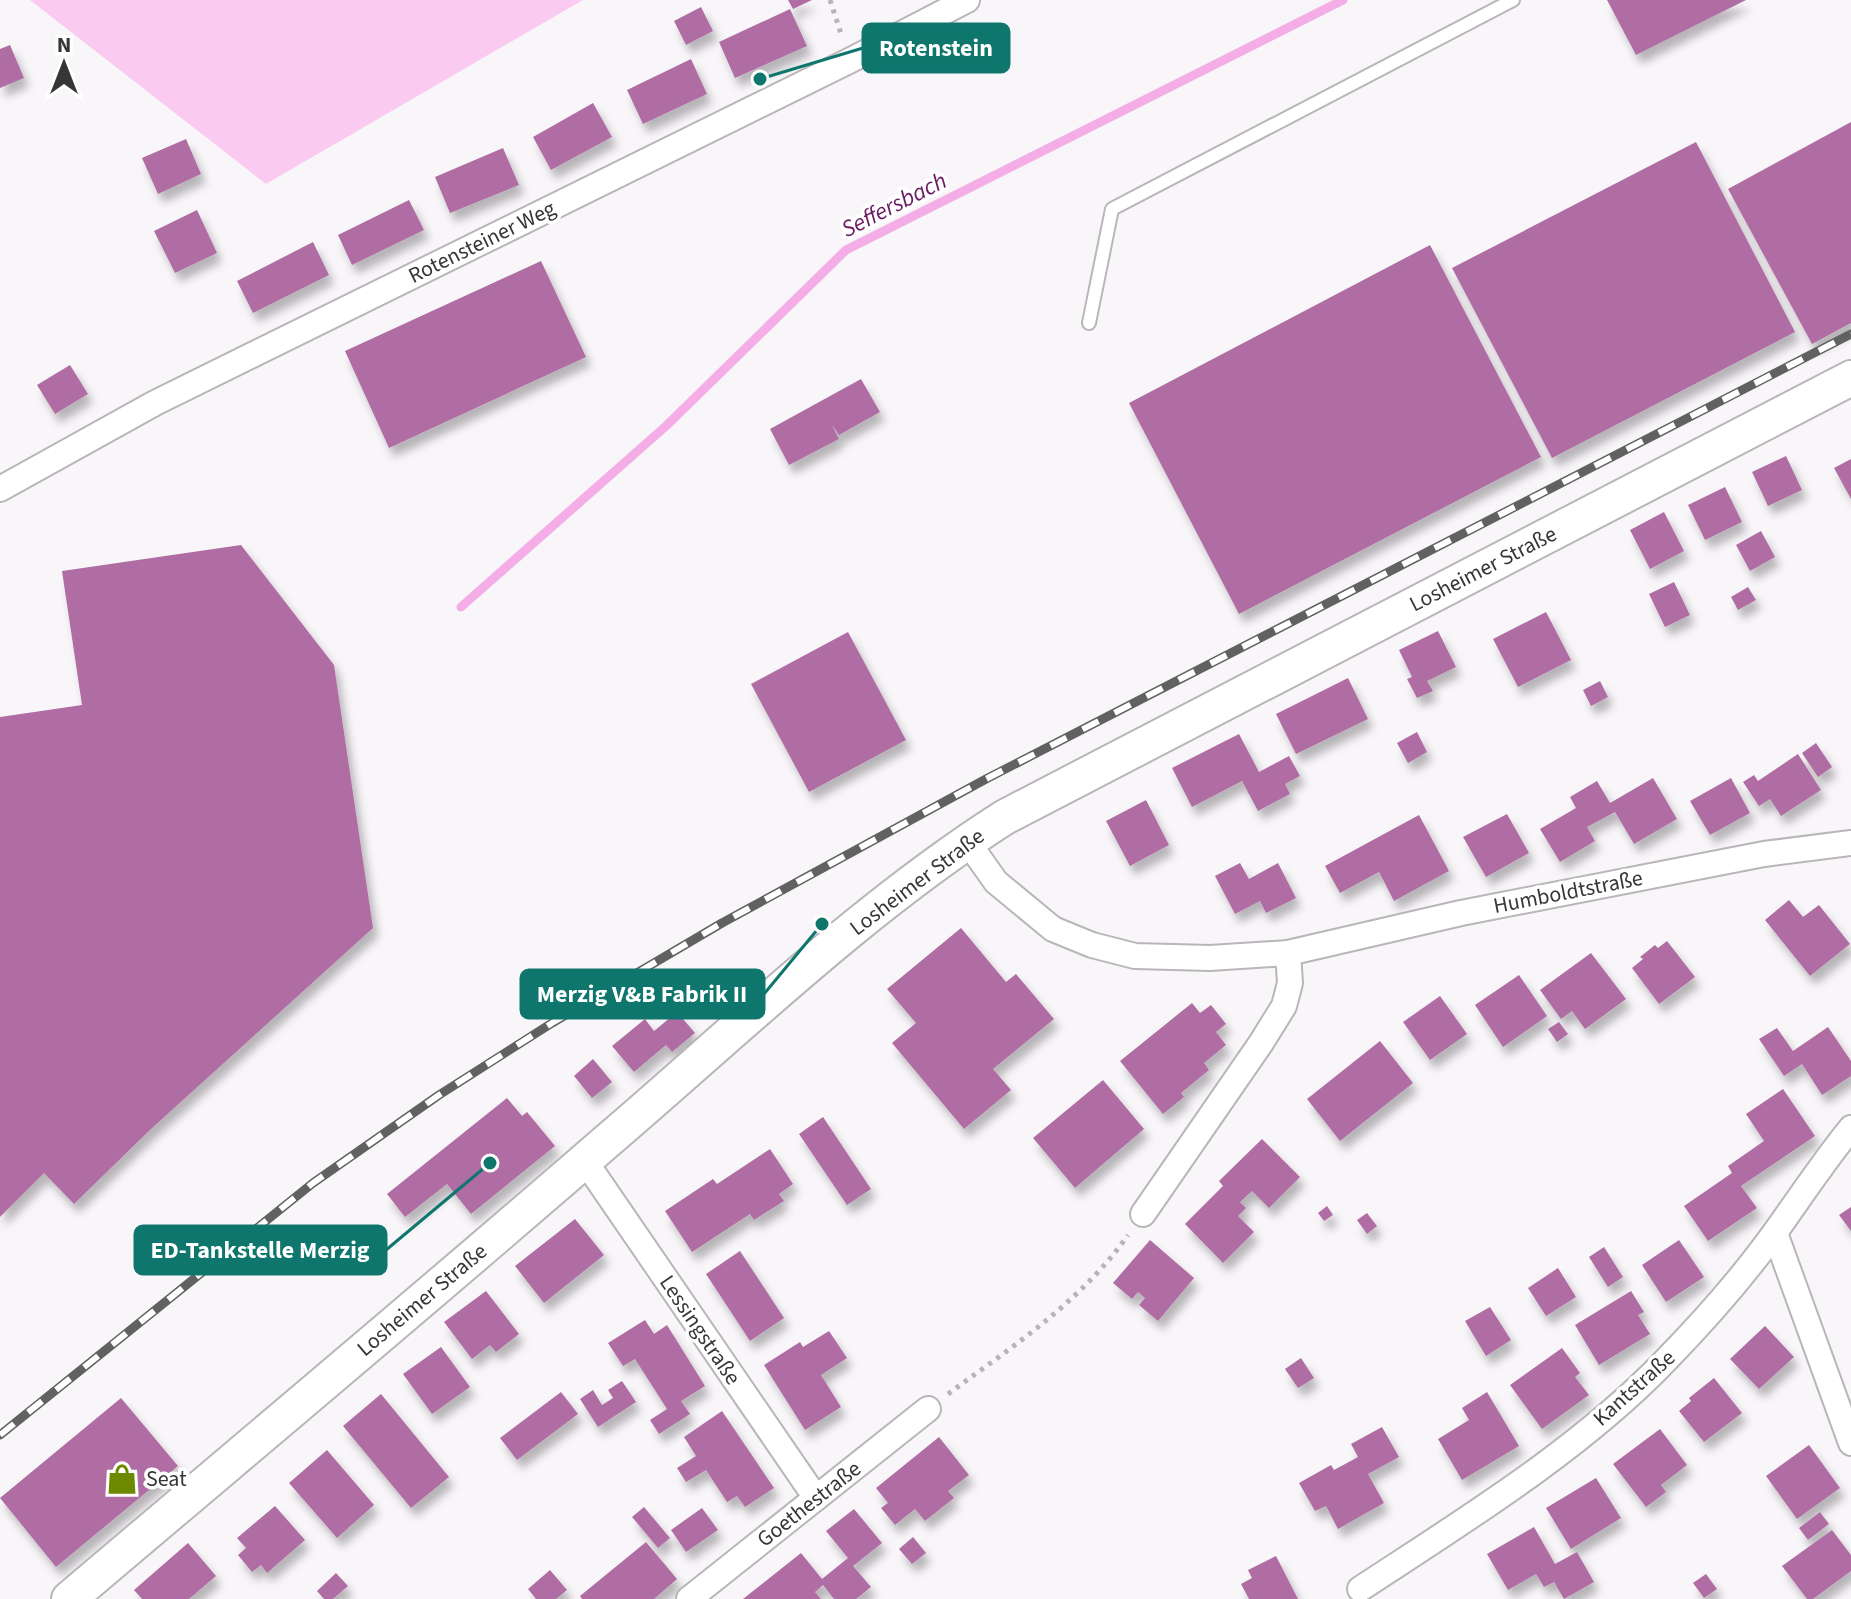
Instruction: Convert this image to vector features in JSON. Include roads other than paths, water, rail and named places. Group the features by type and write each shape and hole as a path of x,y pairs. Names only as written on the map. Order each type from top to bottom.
{"main road":[{"name":"Losheimer Straße","path":"69,1599 905,886 967,841 1018,810 1851,378"}],"street":[{"name":"Rotensteiner Weg","path":"0,489 155,403 967,0"},
{"name":"Humboldtstraße","path":"967,841 996,882 1053,929 1092,945 1135,956 1210,958 1288,953 1461,913 1734,860 1851,843"},
{"path":"1143,1214 1284,1006 1290,983 1288,953"},
{"name":"Kantstraße","path":"1360,1589 1504,1493 1599,1421 1674,1352 1723,1299 1851,1128"},
{"name":"Lessingstraße","path":"585,1161 816,1498"},
{"path":"1775,1233 1851,1443"},
{"name":"Goethestraße","path":"689,1599 928,1409"}],"lane":[{"path":"1089,323 1112,209 1513,0"}],"waterway":[{"name":"Seffersbach","path":"461,607 666,426 846,250 1343,0"}],"railway":[{"path":"0,1435 313,1183 439,1095 552,1023 722,923 986,779 1851,334"}],"place":[{"name":"Rotenstein","path":"760,79"},
{"name":"Merzig V&B Fabrik II","path":"822,924"},
{"name":"ED-Tankstelle Merzig","path":"490,1163"},
{"name":"Seat","path":"122,1479"}]}
